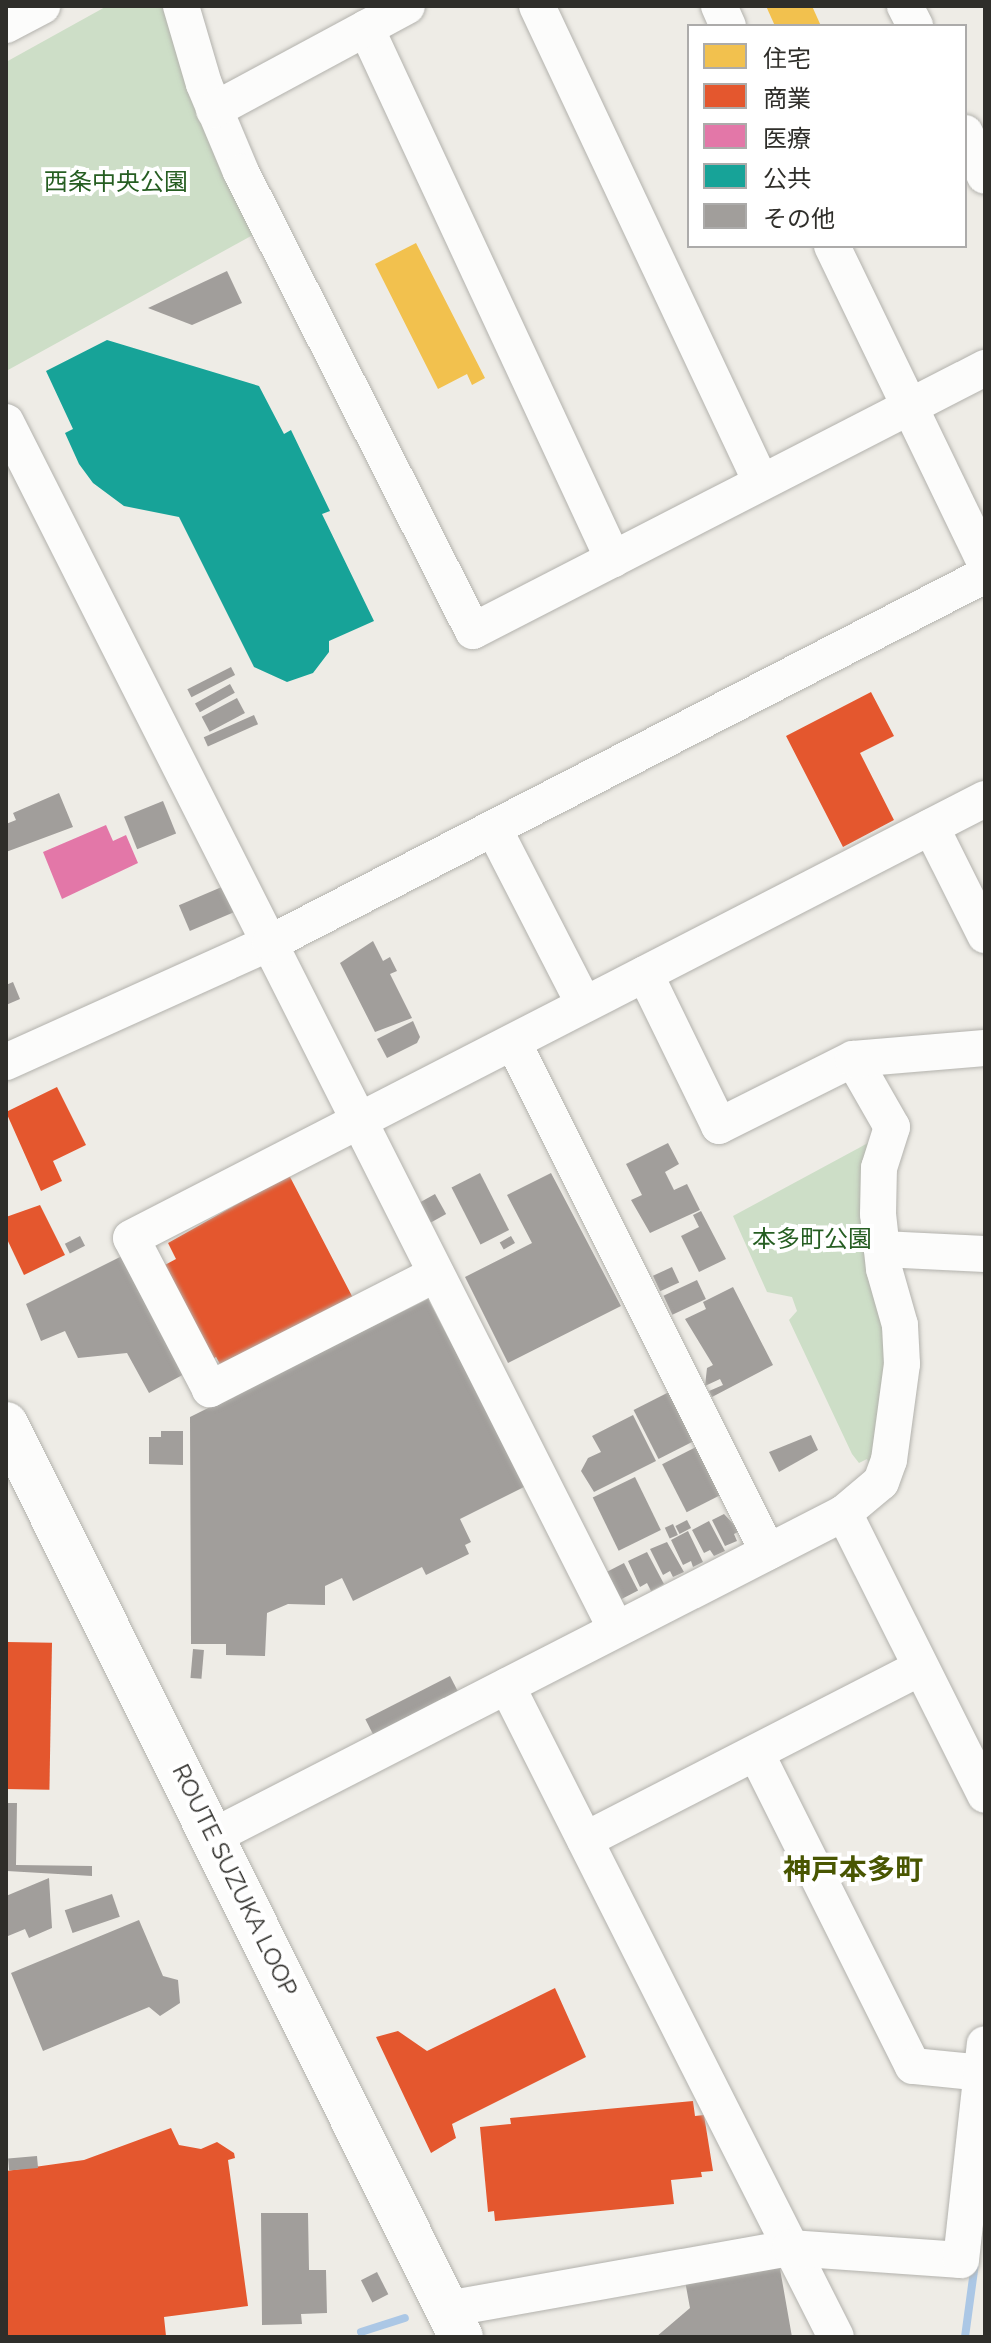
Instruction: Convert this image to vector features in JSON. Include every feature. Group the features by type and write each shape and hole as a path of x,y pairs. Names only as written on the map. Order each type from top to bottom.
{"main road":[{"name":"ROUTE SUZUKA LOOP","path":"6,1424 214,1836 454,2323"}],"street":[{"path":"6,25 42,6"},
{"path":"181,6 214,110 473,631 985,368"},
{"path":"214,110 407,6"},
{"path":"537,6 761,482"},
{"path":"905,6 914,24"},
{"path":"366,28 613,559"},
{"path":"967,137 985,176"},
{"path":"833,248 985,563"},
{"path":"6,422 616,1629"},
{"path":"6,1062 270,943 985,575"},
{"path":"436,1274 210,1389 131,1238 985,799"},
{"path":"931,827 985,935"},
{"path":"494,829 584,1004"},
{"path":"645,974 719,1126 853,1059 985,1048"},
{"path":"513,1042 768,1552"},
{"path":"214,1836 844,1513 881,1482 889,1460 901,1351 882,1249 879,1168 892,1127 853,1059"},
{"path":"882,1249 985,1254"},
{"path":"844,1513 985,1795"},
{"path":"585,1840 920,1668"},
{"path":"507,1686 836,2337"},
{"path":"454,2323 790,2248 961,2260 977,2174 984,2059 913,2066 756,1753"}],"green space":[{"name":"西条中央公園","path":"107,6 170,6 260,231 8,370 6,62"},
{"name":"本多町公園","path":"881,1136 892,1321 873,1471 867,1459 859,1463 852,1454 789,1320 797,1311 792,1297 767,1292 733,1216"}],"building: 住宅":[{"path":"766,6 812,6 820,24 774,24"},
{"path":"416,243 485,378 472,385 467,374 438,389 375,264"}],"building: 商業":[{"path":"871,692 894,736 860,753 894,820 843,847 786,736"},
{"path":"57,1087 86,1145 53,1161 62,1181 41,1191 6,1112"},
{"path":"289,1175 353,1298 221,1366 216,1357 211,1360 163,1266 176,1259 168,1243"},
{"path":"40,1205 65,1255 24,1275 6,1237 6,1217"},
{"path":"7,1642 52,1643 49,1790 6,1789"},
{"path":"555,1988 586,2057 452,2124 456,2138 431,2153 376,2037 398,2031 427,2051"},
{"path":"693,2101 695,2116 704,2115 713,2171 701,2172 702,2177 671,2180 674,2204 495,2221 494,2211 488,2212 480,2127 511,2124 510,2118"},
{"path":"171,2128 179,2145 201,2149 217,2142 234,2153 235,2158 228,2160 248,2306 164,2317 166,2336 6,2337 6,2171 84,2160"}],"building: 医療":[{"path":"106,825 113,841 126,835 138,863 62,899 43,852"}],"building: 公共":[{"path":"107,340 259,386 284,434 291,430 330,511 322,514 374,621 329,641 329,652 313,673 287,682 254,667 179,517 124,506 93,483 79,464 65,433 73,429 46,371"}],"building: その他":[{"path":"227,271 242,303 192,325 148,308"},
{"path":"231,667 235,675 191,697 187,689"},
{"path":"230,684 235,693 200,712 195,703"},
{"path":"237,698 245,713 210,732 202,717"},
{"path":"254,715 258,724 208,747 204,737"},
{"path":"59,793 73,827 6,852 6,824 16,820 13,813"},
{"path":"163,801 176,833 137,849 124,817"},
{"path":"224,886 235,912 190,931 179,905"},
{"path":"373,941 383,961 390,957 397,971 390,974 412,1018 375,1032 340,963"},
{"path":"13,982 20,999 6,1005 6,985"},
{"path":"413,1021 420,1037 417,1043 387,1058 377,1039"},
{"path":"668,1143 679,1164 665,1172 674,1190 687,1184 700,1210 650,1233 631,1200 642,1195 626,1164"},
{"path":"480,1173 509,1230 481,1245 451,1188"},
{"path":"551,1173 621,1306 508,1363 465,1277 532,1243 507,1195"},
{"path":"435,1194 446,1214 429,1224 418,1204"},
{"path":"701,1211 726,1259 699,1272 681,1236 699,1227 693,1215"},
{"path":"80,1236 85,1246 70,1254 65,1244"},
{"path":"511,1236 515,1243 504,1249 500,1242"},
{"path":"124,1255 188,1372 149,1393 127,1353 78,1358 65,1331 41,1341 26,1304"},
{"path":"672,1267 679,1282 660,1291 653,1276"},
{"path":"697,1280 706,1299 672,1315 663,1296"},
{"path":"733,1287 773,1365 712,1397 709,1391 723,1385 720,1379 705,1386 707,1368 713,1365 685,1319 706,1309 703,1302"},
{"path":"428,1299 526,1486 460,1519 471,1542 465,1545 469,1554 426,1575 422,1567 353,1601 342,1578 325,1586 325,1605 288,1604 267,1613 265,1656 226,1655 226,1644 191,1644 190,1417"},
{"path":"671,1391 696,1440 659,1459 634,1410"},
{"path":"633,1415 656,1461 594,1492 581,1471 588,1458 601,1452 592,1436"},
{"path":"161,1431 183,1431 183,1465 149,1464 149,1437 161,1437"},
{"path":"811,1435 818,1450 779,1472 769,1452"},
{"path":"696,1447 721,1495 687,1512 662,1464"},
{"path":"635,1477 661,1530 619,1551 593,1498"},
{"path":"724,1514 740,1531 734,1534 737,1541 725,1546 712,1520"},
{"path":"687,1520 691,1528 680,1534 675,1526"},
{"path":"709,1521 725,1551 714,1556 710,1550 704,1553 692,1530"},
{"path":"673,1524 678,1535 670,1539 665,1528"},
{"path":"688,1531 703,1562 693,1567 691,1561 683,1565 671,1540"},
{"path":"667,1542 684,1572 673,1577 670,1571 663,1575 650,1549"},
{"path":"647,1552 664,1584 651,1591 647,1583 640,1587 628,1561"},
{"path":"624,1563 638,1591 621,1599 607,1572"},
{"path":"193,1649 204,1650 201,1679 190,1678"},
{"path":"450,1676 460,1696 375,1739 365,1719"},
{"path":"8,1803 17,1803 16,1865 92,1866 92,1876 7,1871"},
{"path":"49,1878 52,1928 29,1938 25,1929 8,1936 6,1896"},
{"path":"112,1894 120,1917 73,1933 65,1910"},
{"path":"139,1920 163,1976 178,1980 180,2003 160,2016 149,2007 43,2051 11,1973"},
{"path":"37,2156 38,2168 9,2170 8,2159"},
{"path":"261,2213 308,2213 309,2270 326,2270 327,2313 301,2314 302,2324 262,2325"},
{"path":"779,2263 792,2337 656,2337 690,2308 685,2281"},
{"path":"377,2272 388,2294 372,2302 361,2280"}],"waterway":[{"path":"965,2337 975,2263"},
{"path":"361,2332 405,2318"}],"district":[{"name":"神戸本多町","path":"853,1870"}]}
